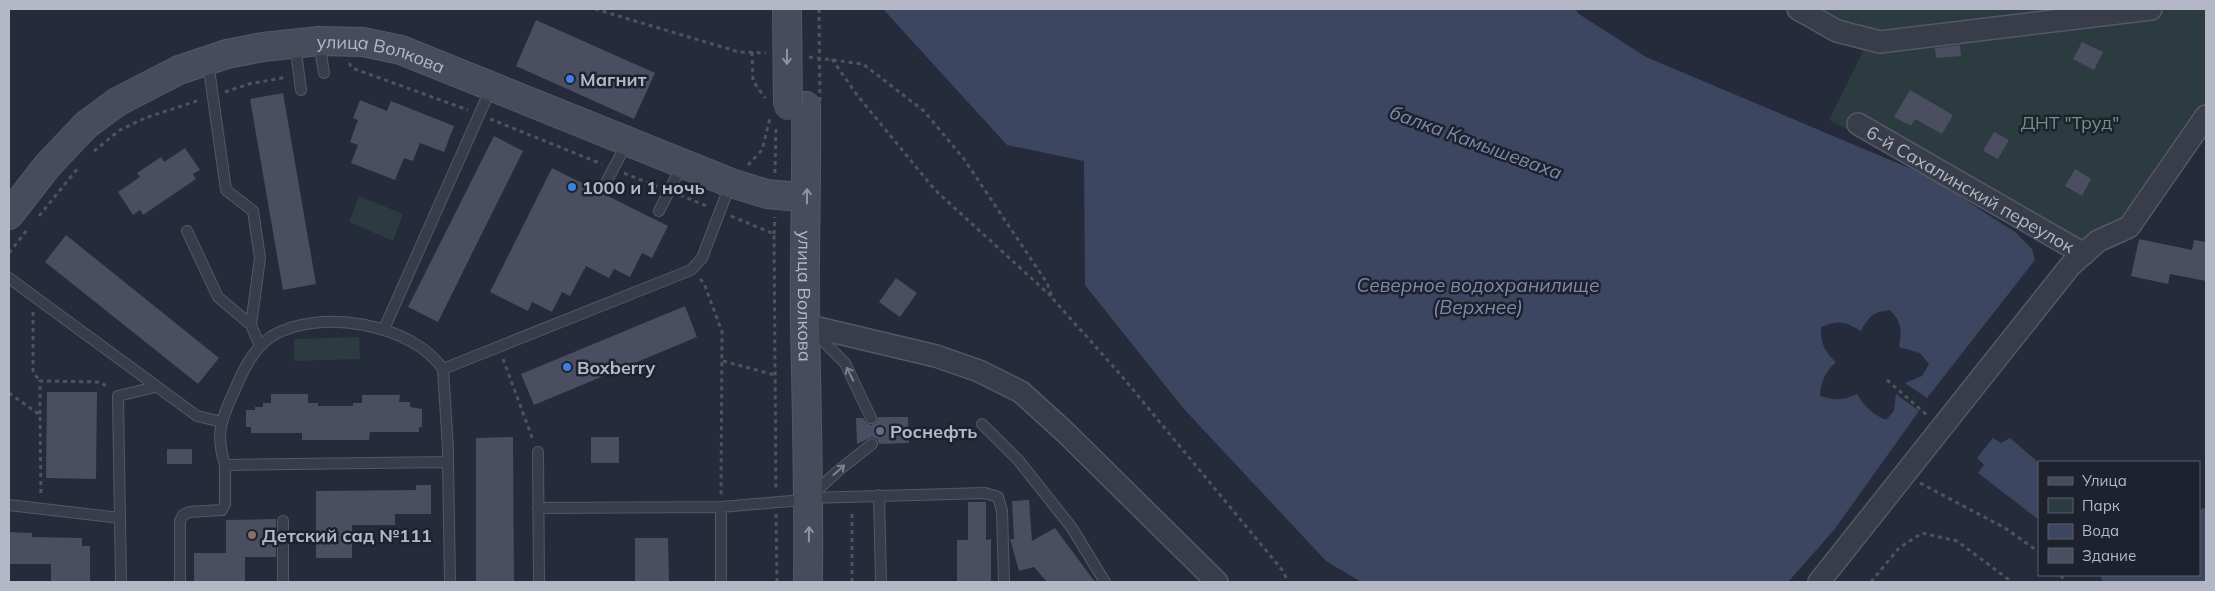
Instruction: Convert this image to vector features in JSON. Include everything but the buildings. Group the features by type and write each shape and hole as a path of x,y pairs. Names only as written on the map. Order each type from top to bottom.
{"main road":[{"name":"улица Волкова","path":"787,9 788,109 782,195 792,500 808,582"},
{"name":"улица Волкова","path":"789,582 792,500 805,325 808,197 788,109 806,9"},
{"name":"улица Волкова","path":"9,215 48,165 86,125 118,102 179,70 227,54 312,49 362,42 401,50 731,183 767,194 782,195"}],"street":[{"path":"1798,9 1837,31 1880,42 2140,12 2151,9"},
{"path":"1819,582 2070,266 2098,241 2129,227 2206,116"},
{"name":"6-й Сахалинский переулок","path":"1858,124 2084,254"},
{"path":"805,325 936,356 979,371 1021,392 1065,432 1217,582"}],"lane":[{"path":"312,49 324,73"},
{"path":"301,90 300,75 312,49"},
{"path":"208,61 226,190 253,211 260,258 251,325"},
{"path":"384,329 492,86"},
{"path":"604,186 627,141"},
{"path":"659,212 682,163"},
{"path":"443,368 691,270 702,258 731,183"},
{"path":"187,231 218,297 251,325 260,346"},
{"path":"9,278 197,416 222,422"},
{"path":"180,582 180,521 183,515 189,512 222,510 225,504 225,465 219,437 222,422 236,387 250,360 260,346 272,337 302,326 335,322 384,329 425,350 443,368 448,462 450,582"},
{"path":"805,325 826,342 844,362 871,418"},
{"path":"121,582 118,396 155,387"},
{"path":"982,424 1020,462 1072,528 1105,582"},
{"path":"792,500 839,470 872,444"},
{"path":"538,452 538,582"},
{"path":"225,465 448,462"},
{"path":"538,508 721,507 792,500 879,495 985,493 998,496 1002,511 1004,582"},
{"path":"879,495 881,582"},
{"path":"9,505 120,518"},
{"path":"721,507 722,582"},
{"path":"283,521 283,582"}],"path":[{"path":"596,9 739,52 773,53"},
{"path":"777,582 792,500 775,375 774,234 782,195 774,168 788,109 819,9"},
{"path":"312,49 347,61 352,68 479,114 719,210 774,234"},
{"path":"752,52 753,81 788,109"},
{"path":"802,56 863,64 924,111 964,159 1047,283 1053,298"},
{"path":"832,59 858,96 935,190 1053,298 1120,374 1276,563 1288,582"},
{"path":"88,155 120,130 145,118 249,84 300,75"},
{"path":"731,183 762,150 770,120 788,109"},
{"path":"9,253 82,163"},
{"path":"691,270 704,283 722,332 721,507"},
{"path":"33,296 33,372 40,381 41,509"},
{"path":"498,347 538,452"},
{"path":"723,361 775,375"},
{"path":"1886,380 1942,428"},
{"path":"40,381 101,382 118,396"},
{"path":"9,393 40,415"},
{"path":"1904,475 2005,528 2038,551"},
{"path":"1871,582 1899,548 1922,533 1957,541 2012,582"}],"green space":[{"name":"ДНТ \"Труд\"","path":"1802,9 2206,9 2206,123 2144,214 2070,261 1984,198 1829,120 1867,43"},
{"path":"359,196 403,214 393,241 349,222"},
{"path":"359,337 360,359 294,361 294,339"}],"water":[{"name":"Северное водохранилище (Верхнее)","path":"883,9 1575,9 1579,14 1646,57 1928,176 2015,232 2032,249 2035,260 1927,398 1905,383 1922,376 1929,364 1920,353 1899,347 1900,327 1890,310 1879,312 1872,316 1861,331 1841,323 1832,323 1821,327 1824,347 1836,362 1824,377 1820,396 1839,399 1857,394 1869,410 1886,420 1894,411 1896,394 1919,411 1834,530 1788,582 1361,582 1326,561 1183,408 1085,285 1084,161 1007,145"},
{"path":"1993,438 2001,443 2010,438 2038,462 2038,519 1978,473 1984,465 1977,458"},
{"path":"2206,507 2206,582 2103,582 2100,576 2200,576 2200,510"}],"place":[{"name":"Магнит","path":"570,79"},
{"name":"1000 и 1 ночь","path":"572,187"},
{"name":"Boxberry","path":"567,367"},
{"name":"Роснефть","path":"880,431"},
{"name":"Детский сад №111","path":"252,535"}],"water label":[{"name":"балка Камышеваха","path":"1476,142"}]}
